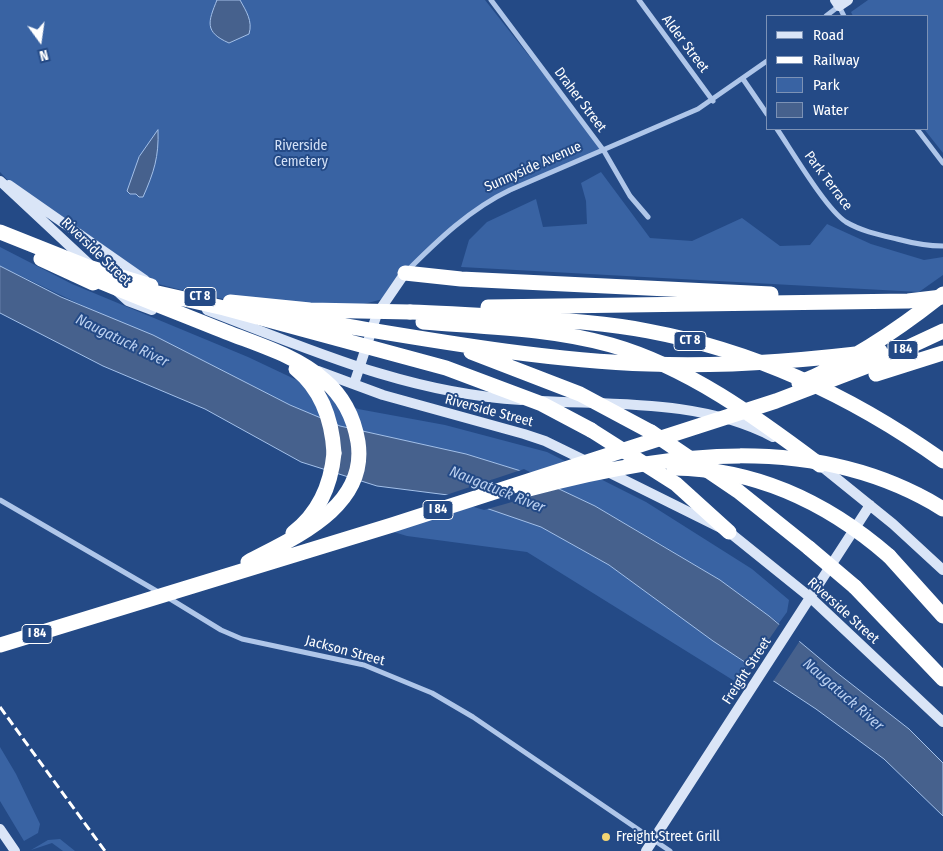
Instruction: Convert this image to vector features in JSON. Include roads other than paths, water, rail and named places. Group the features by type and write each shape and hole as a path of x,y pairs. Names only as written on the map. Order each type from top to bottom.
{"highway":[{"path":"0,235 115,292 280,358 306,377 315,388 328,413 333,440 332,467 325,492 310,518 299,529 285,540 217,579"},
{"name":"CT 8","path":"0,235 85,275 224,308 444,342 518,368 580,394 650,432 738,491 855,587 943,679"},
{"name":"CT 8","path":"0,235 88,267 154,288 242,303 319,310 410,313 615,325 712,347 777,369 838,397 889,425 943,461"},
{"path":"405,273 461,278 908,301"},
{"path":"85,275 262,346 300,364 336,391 352,418 358,446 358,459 355,472 342,499 332,512 303,533 217,579"},
{"path":"410,313 908,301 943,296"},
{"path":"749,410 769,396 830,369 866,350 943,296"},
{"path":"224,308 464,374 542,404 591,430 676,484 729,532"},
{"path":"410,313 561,334 636,353 679,372 706,387 774,431 825,469"},
{"name":"I 84","path":"392,525 467,499 749,410 856,371 943,331"},
{"path":"444,342 581,359 688,365 805,360 880,351 943,338"},
{"name":"I 84","path":"2,644 392,525 943,353"},
{"path":"392,525 414,521 551,483 607,470 687,459 732,456 791,458 839,466 900,486 943,510"},
{"path":"392,525 414,522 583,476 633,469 687,468 743,476 799,496 845,521 889,556 943,616"}],"street":[{"name":"Draher Street","path":"491,0 604,150 630,196 648,216"},
{"name":"Alder Street","path":"639,0 713,100"},
{"path":"827,15 837,3 848,0"},
{"path":"837,3 843,15"},
{"name":"Sunnyside Avenue","path":"354,384 377,314 405,273 459,223 482,205 510,190 683,116 713,100 766,62"},
{"path":"743,79 766,113"},
{"name":"Park Terrace","path":"778,130 830,206 845,221 865,230 892,238 925,245 943,246"},
{"path":"918,130 943,163"},
{"name":"Riverside Street","path":"0,180 28,196 133,273 168,294 359,368 410,384 466,395 646,407 703,413 728,419 768,435 825,469 870,505 943,570"},
{"name":"Riverside Street","path":"0,180 128,301 354,384 417,405 546,441 729,532 811,598 943,722"},
{"name":"Jackson Street","path":"0,500 231,635 253,642 364,665 439,697 473,716 670,851"},
{"name":"Freight Street","path":"646,851 870,505"},
{"path":"0,829 15,851"}],"water":[{"path":"217,0 240,0 247,12 250,25 249,34 229,43 215,35 210,26 210,20"},
{"path":"158,130 158,148 155,164 143,197 130,194 127,191 139,157"},
{"name":"Naugatuck River","path":"0,266 61,297 153,335 290,405 340,426 466,454 521,471 595,506 720,580 769,616 909,729 943,763 943,816 884,759 816,709 713,641 609,565 541,527 448,495 377,486 301,462 205,409 103,366 0,313"}],"railway":[{"path":"0,707 105,851"}],"place":[{"name":"Freight Street Grill","path":"606,837"}],"park label":[{"name":"Riverside Cemetery","path":"301,154"}]}
